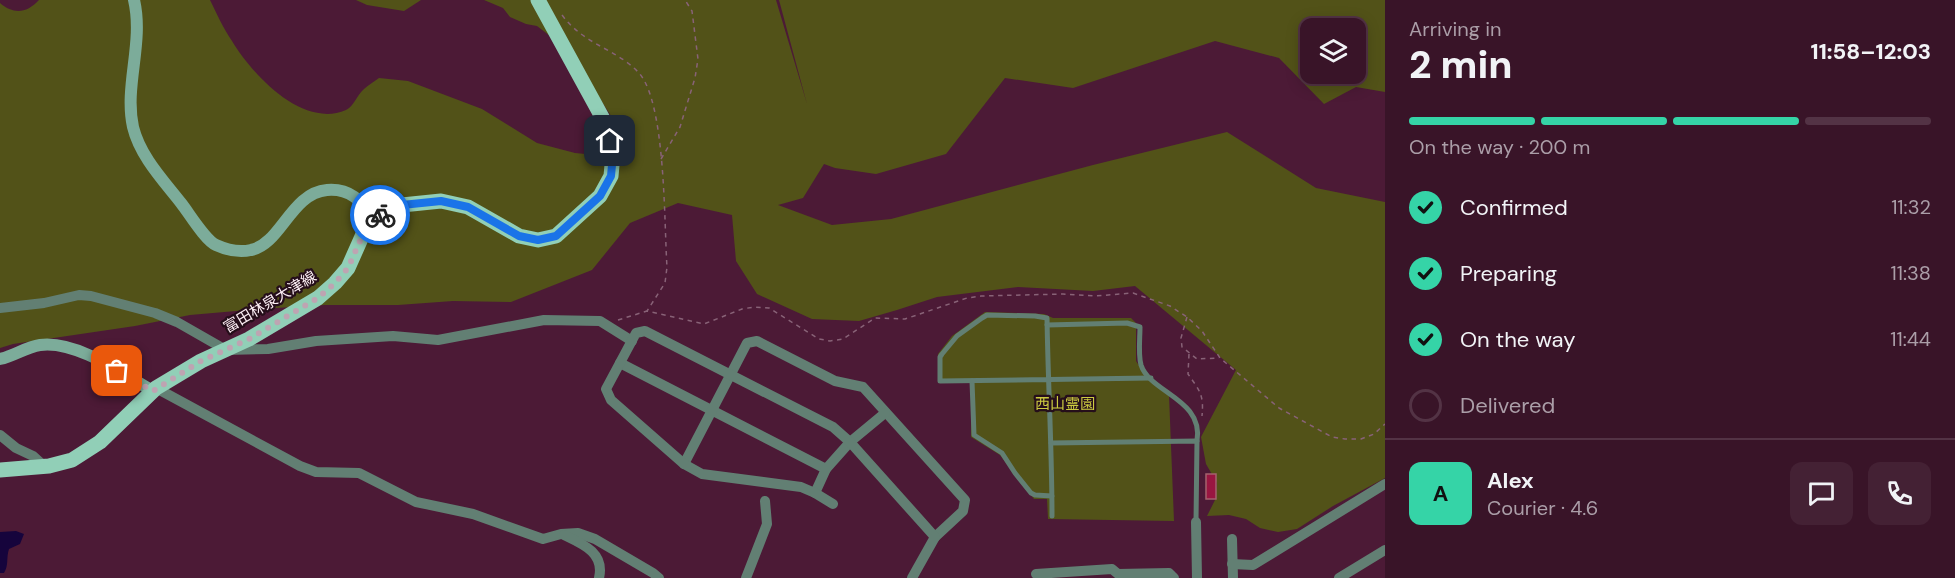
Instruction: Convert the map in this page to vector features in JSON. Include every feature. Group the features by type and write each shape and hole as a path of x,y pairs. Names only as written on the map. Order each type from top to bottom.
{"main road":[{"path":"375,218 402,205 441,201 468,207 519,236 538,240 556,236 600,196 611,176 613,154 608,128 538,0"},
{"name":"富田林泉大津線","path":"0,470 44,466 72,460 100,442 154,389 201,361 249,339 318,298 348,268 364,232 375,218"}],"street":[{"path":"134,0 138,29 131,100 133,127 147,160 212,243 232,251 253,250 270,238 300,202 318,190 336,189 354,195 375,218"},
{"path":"0,308 44,303 79,295 91,296 177,322 226,350 268,349 316,341 393,336 438,340 544,321 600,321 632,341"},
{"path":"833,504 801,487 702,474 684,464 611,400 606,389 636,333 645,332 832,427 850,442 935,537"},
{"path":"684,464 747,344 758,341 835,381 863,387 965,500 963,511 935,537 912,578"},
{"path":"0,359 42,345 63,347 82,353 300,466 316,472 359,473 416,502 473,514 543,539 561,534 578,533 595,539 659,578"},
{"path":"620,363 826,469"},
{"path":"815,493 826,469 850,442 885,413"},
{"path":"0,435 16,448 33,456 44,466"},
{"path":"1232,564 1253,564 1385,484"},
{"path":"746,578 766,525 765,501"},
{"path":"1196,522 1197,578"},
{"path":"561,534 593,551 599,560 601,571 599,578"},
{"path":"1232,539 1233,578"},
{"path":"1339,578 1385,550"},
{"path":"1036,574 1061,575 1112,569 1118,576 1169,573 1174,578"}],"lane":[{"path":"1052,516 1051,443 1049,380 1047,325 1047,318 987,315 957,336 940,357 940,381 1049,380 1151,378"},
{"path":"1047,325 1127,324 1140,327 1141,365 1151,378 1188,410 1197,421 1196,522"},
{"path":"972,381 974,435 1002,453 1031,493 1052,496"},
{"path":"1051,443 1197,441"}],"path":[{"path":"661,160 680,126 695,78 698,60 692,11 685,0"},
{"path":"558,10 580,36 631,66 641,75 650,91 658,128 667,267 665,283 647,311"},
{"path":"600,321 621,319 647,311 704,324 742,309 769,308 819,339 830,341 843,339 874,318 905,318 967,298 1062,294 1095,296 1133,292 1170,306 1187,317 1202,331 1220,358 1279,408 1332,437 1361,439 1374,434 1385,424"},
{"path":"1187,317 1181,338 1182,347 1197,359 1220,358"},
{"path":"1190,354 1188,374 1201,391 1203,400 1202,427 1198,431"}],"green space":[{"path":"39,0 210,0 229,36 252,68 280,95 312,112 329,114 346,110 364,89 379,78 408,81 482,109 537,143 575,153 596,155 604,153 610,143 615,122 587,79 550,36 537,26 510,17 503,8 484,0 776,0 807,104 779,0 1385,0 1385,92 1356,87 1324,104 1304,84 1366,84 1366,18 1300,18 1300,79 1279,58 1215,41 1073,88 1005,78 946,154 876,174 835,168 824,164 803,198 778,205 832,225 891,219 1227,132 1316,188 1385,202 1385,478 1333,506 1297,529 1278,532 1260,528 1246,519 1229,515 1207,516 1215,500 1217,483 1206,464 1201,437 1236,370 1135,286 1093,291 1018,287 937,297 859,321 812,319 757,294 736,261 732,215 678,203 630,223 592,270 511,302 453,301 398,305 325,305 190,315 0,348 0,3 15,11 30,8"},
{"path":"356,0 421,0 404,11 367,5"},
{"name":"西山霊園","path":"985,312 1044,314 1053,318 1131,318 1136,323 1136,361 1146,376 1169,395 1174,521 1048,519 1047,499 1034,499 1000,455 971,437 971,383 938,383 938,354 952,336"}],"shaded area":[{"path":"16,531 24,534 20,544 9,549 6,570 0,573 0,532"}],"building":[{"path":"1206,474 1216,474 1216,499 1206,499"}],"way so far":[{"path":"117,371 153,391 201,361 249,339 318,298 335,283 348,268 364,232 380,215"}],"route":[{"path":"380,215 402,205 441,201 468,207 519,236 538,240 556,236 600,196 611,176 613,154 610,141"}]}
